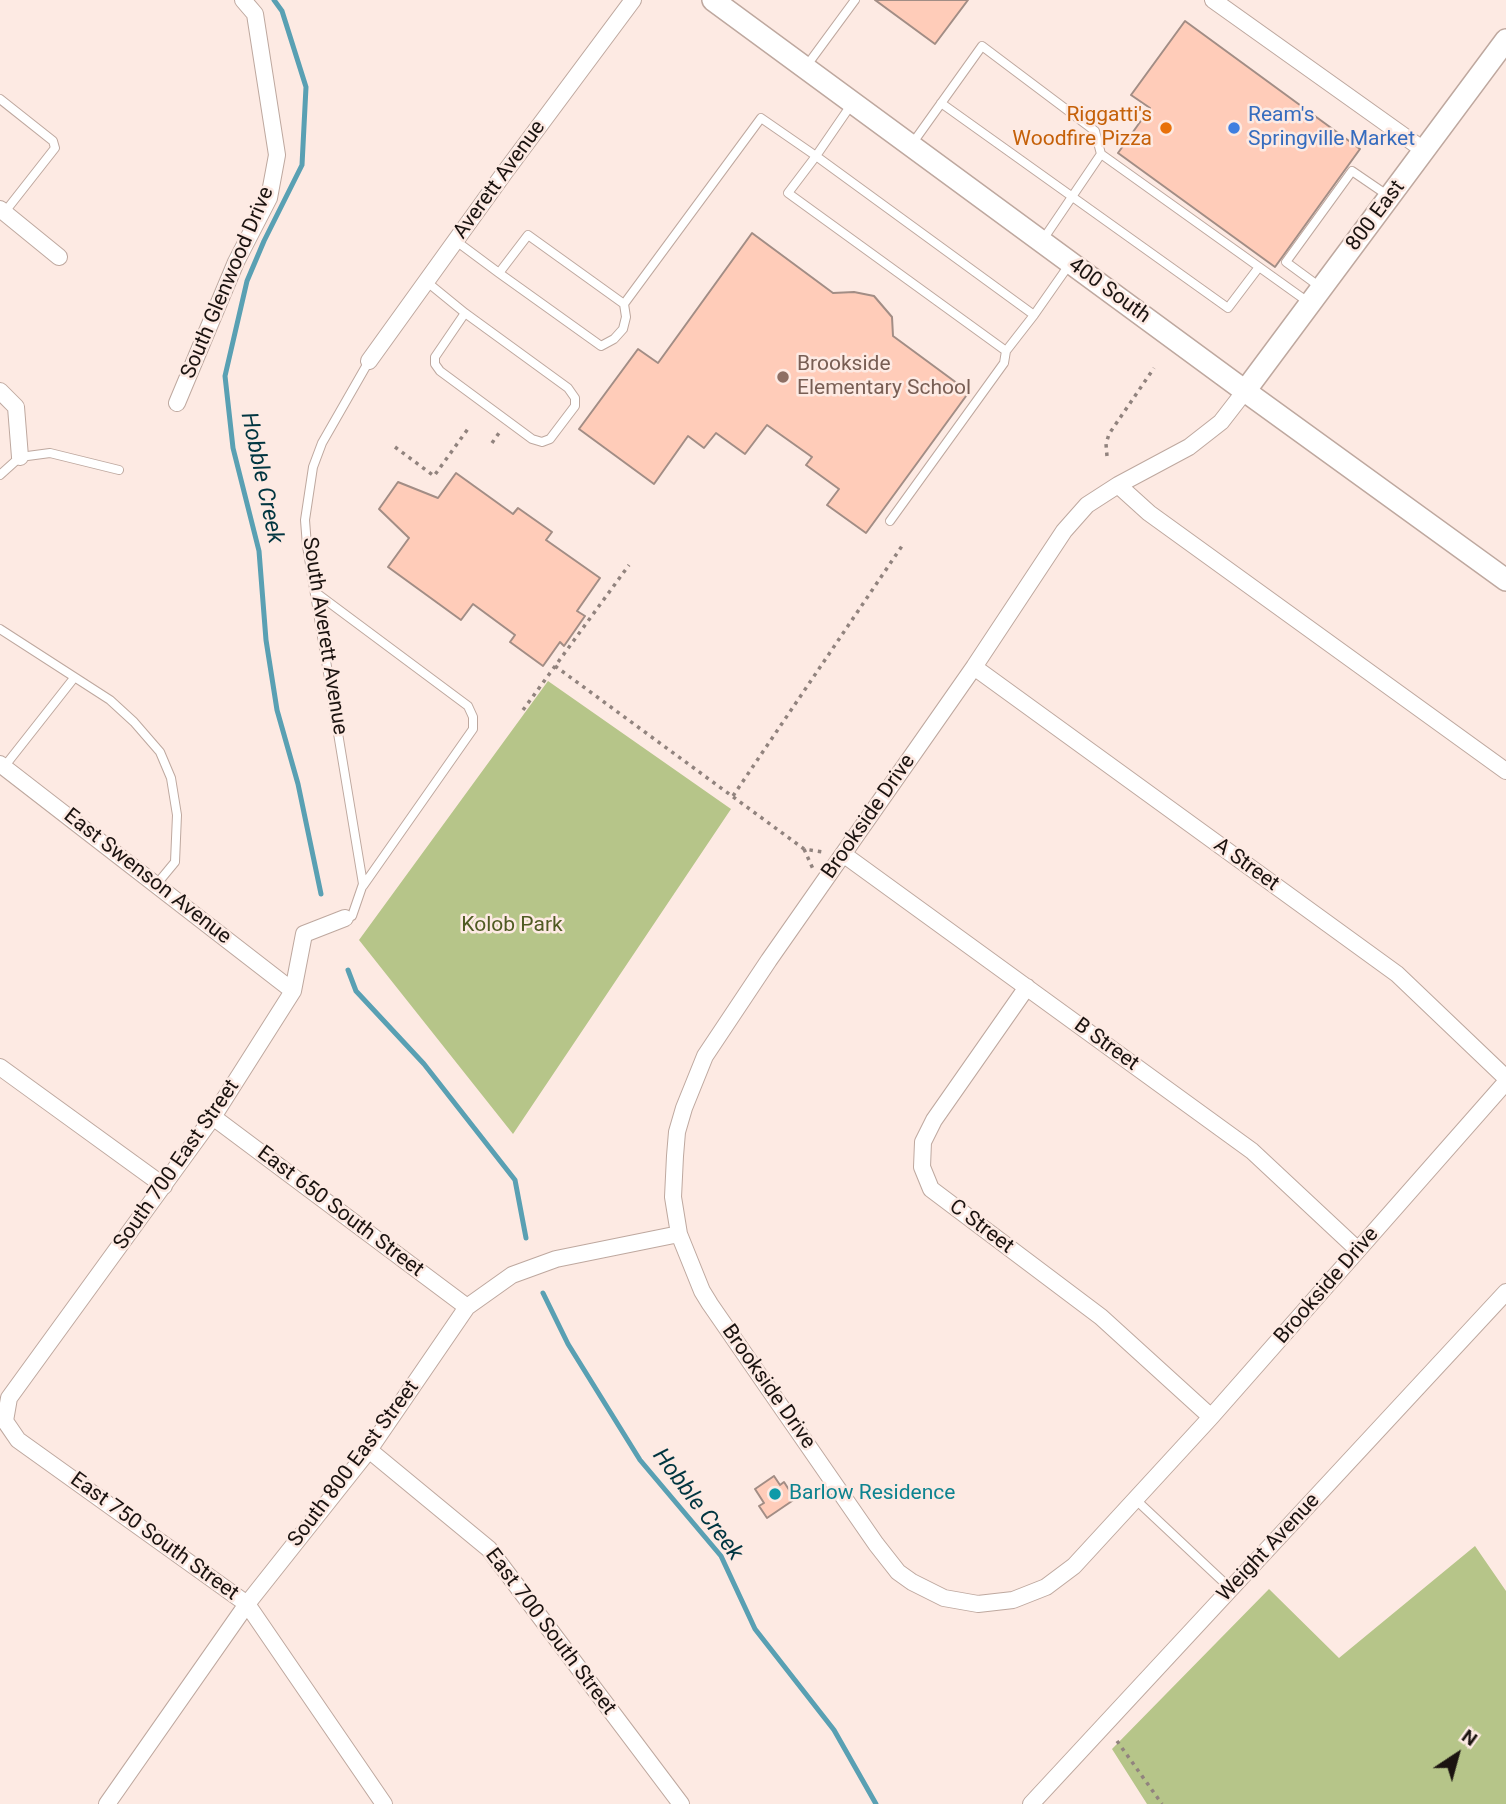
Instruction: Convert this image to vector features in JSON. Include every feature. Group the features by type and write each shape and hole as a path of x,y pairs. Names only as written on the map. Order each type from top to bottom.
{"main road":[{"name":"400 South","path":"713,0 1506,580"},
{"name":"800 East","path":"1245,391 1506,40"}],"street":[{"name":"South Glenwood Drive","path":"177,403 236,262 269,198 277,155 255,14 243,0"},
{"name":"Averett Avenue","path":"369,361 633,0"},
{"path":"1213,0 1425,151"},
{"path":"2,211 59,257"},
{"path":"0,391 16,407 20,457"},
{"name":"Brookside Drive","path":"1245,391 1221,422 1189,447 1087,505 1064,531 974,667 705,1056 696,1074 676,1144 673,1197 678,1234 710,1304 898,1572 944,1598 996,1604 1030,1595 1046,1587 1074,1566 1211,1417 1506,1080"},
{"path":"1118,485 1149,513 1506,771"},
{"name":"A Street","path":"974,667 1397,974 1506,1080"},
{"name":"East Swenson Avenue","path":"2,765 293,991"},
{"name":"B Street","path":"843,854 1252,1151 1358,1250"},
{"name":"South 700 East Street","path":"5,1421 9,1398 214,1117 293,991 304,934 345,918"},
{"name":"C Street","path":"1027,987 934,1120 923,1142 922,1167 931,1189 1101,1317 1211,1417"},
{"path":"0,1067 164,1186"},
{"name":"East 650 South Street","path":"214,1117 467,1307"},
{"name":"South 800 East Street","path":"107,1804 247,1604 369,1450 467,1307 512,1275 556,1259 678,1234"},
{"name":"Weight Avenue","path":"1031,1804 1506,1292"},
{"name":"East 750 South Street","path":"5,1421 18,1440 247,1604 384,1804"},
{"name":"East 700 South Street","path":"369,1450 489,1549 681,1804"}],"lane":[{"path":"805,68 855,0"},
{"path":"911,145 982,46 1095,131 1101,154 1259,267 1316,296"},
{"path":"0,99 53,141 55,148 2,211"},
{"path":"852,102 788,193 1006,351"},
{"path":"941,103 1228,308 1259,267"},
{"path":"456,241 601,346 623,330 626,317 624,304 761,118 1034,315"},
{"path":"1042,242 1101,154"},
{"path":"1316,296 1286,262 1352,171 1390,197"},
{"path":"499,273 528,235 624,304"},
{"path":"890,521 1004,363 1006,351 1070,263"},
{"path":"427,282 568,388 575,398 575,406 550,439 542,442 532,439 440,371 435,364 435,357 465,313"},
{"name":"South Averett Avenue","path":"363,887 305,520 313,467 322,443 369,361"},
{"path":"0,475 20,457 50,453 119,470"},
{"path":"315,592 468,706 473,717 473,729 363,887 352,916 345,918"},
{"path":"0,629 110,700 160,752 171,778 177,815 175,862 156,885"},
{"path":"2,765 74,678"},
{"path":"1135,1499 1231,1589"}],"path":[{"path":"1107,456 1106,444 1110,433 1154,368"},
{"path":"395,447 434,476 470,426"},
{"path":"733,796 904,542"},
{"path":"523,710 629,565"},
{"path":"555,666 804,849 825,851"},
{"path":"804,849 813,869"},
{"path":"1117,1741 1162,1804"}],"green space":[{"name":"Kolob Park","path":"548,681 731,809 513,1134 359,940"},
{"path":"1475,1546 1506,1591 1506,1804 1147,1804 1112,1749 1269,1589 1339,1658"}],"building":[{"path":"875,0 968,0 935,44"},
{"name":"Ream's Springville Market","path":"1185,21 1360,149 1275,267 1118,153 1150,108 1131,95"},
{"name":"Brookside Elementary School","path":"752,233 833,293 854,292 874,296 892,317 893,336 969,392 866,533 827,505 839,489 806,465 812,457 767,425 745,454 716,433 704,448 688,436 654,484 579,429 638,349 658,363"},
{"path":"456,473 513,514 518,508 552,532 546,540 600,578 577,611 585,616 564,646 560,642 543,666 510,642 515,635 473,604 461,620 388,567 409,538 379,509 398,482 438,498"},
{"name":"Barlow Residence","path":"774,1476 780,1485 784,1482 795,1499 767,1518 759,1506 764,1503 755,1489"}],"waterway":[{"name":"Hobble Creek","path":"274,0 282,11 306,87 302,165 247,281 225,376 233,448 259,551 266,640 277,710 298,784 321,894"},
{"name":"Hobble Creek","path":"348,970 356,991 424,1064 515,1180 526,1238"},
{"name":"Hobble Creek","path":"543,1293 568,1344 640,1460 721,1556 755,1629 834,1730 876,1804"}],"place":[{"name":"Riggatti's Woodfire Pizza","path":"1166,128"},
{"name":"Ream's Springville Market","path":"1234,128"},
{"name":"Brookside Elementary School","path":"783,377"},
{"name":"Barlow Residence","path":"775,1494"}]}
